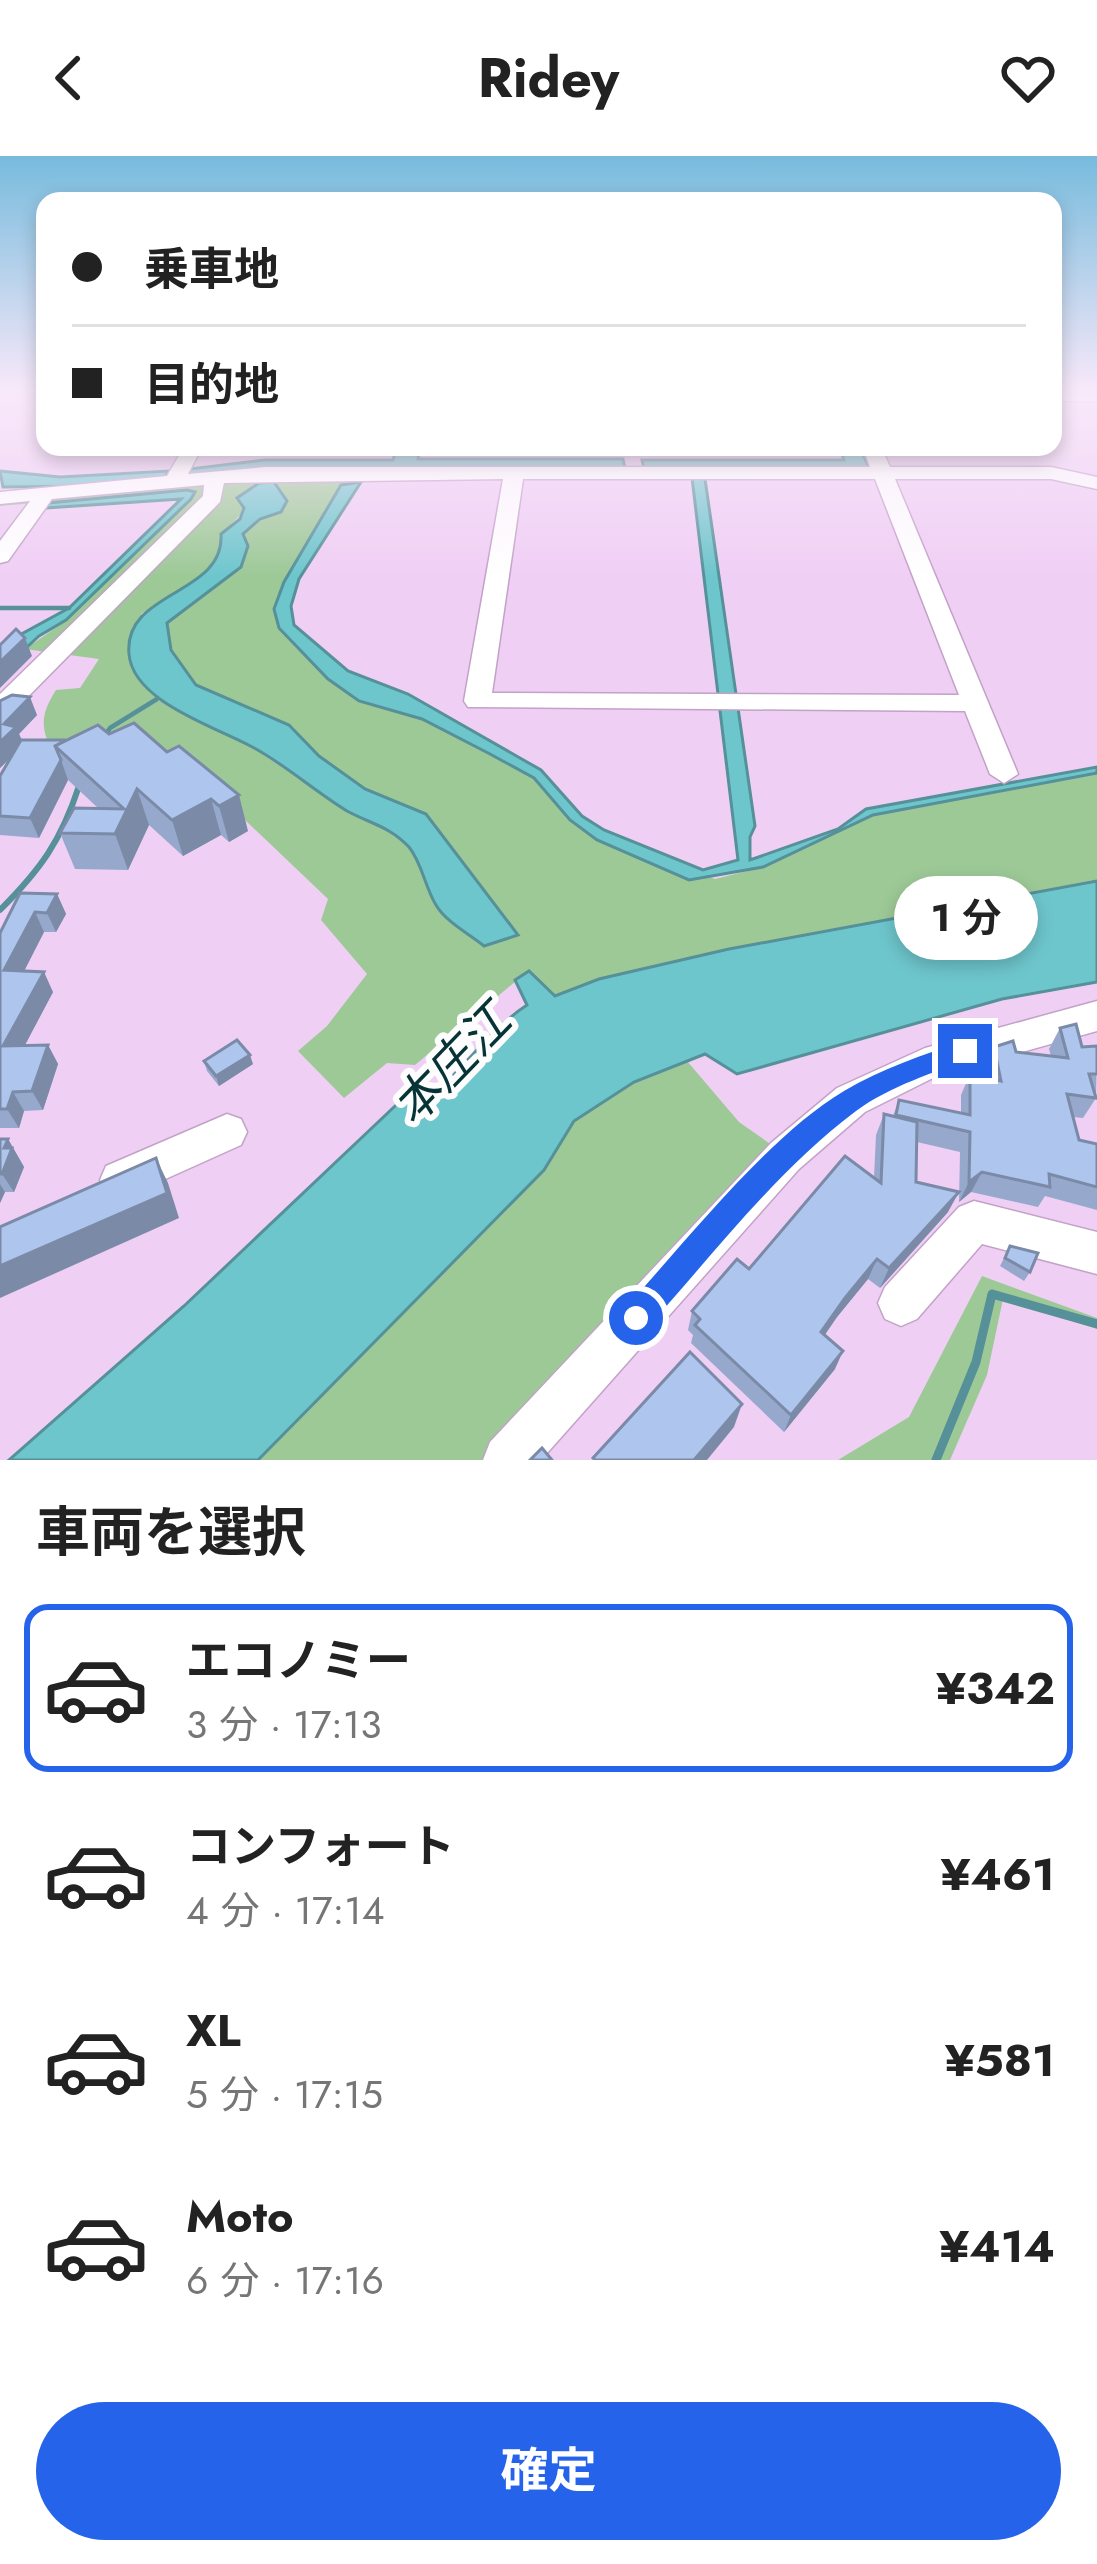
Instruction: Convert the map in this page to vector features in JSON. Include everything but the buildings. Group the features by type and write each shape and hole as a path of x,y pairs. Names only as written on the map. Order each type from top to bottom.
{"street":[{"path":"172,485 188,456"},
{"path":"632,456 634,474"},
{"path":"877,456 884,470 880,475"},
{"path":"0,498 266,473 1051,473 1097,483"},
{"path":"514,473 477,701 973,703"},
{"path":"880,475 1004,774"},
{"path":"0,709 213,498 214,481"},
{"path":"0,556 45,495"},
{"path":"508,1460 785,1156 851,1100 925,1064 1097,1016"},
{"path":"82,1196 226,1132"},
{"path":"901,1303 974,1222 1097,1253"}],"shaded area":[{"path":"394,456 623,459 625,469 188,477 189,469 265,460 393,460"},
{"path":"842,456 864,456 870,469 644,469 642,460 844,460"},
{"path":"0,471 60,477 168,471 166,477 102,486 3,487"},
{"path":"268,476 356,476 341,486 274,609 359,701 422,719 534,778 570,820 715,879 764,867 873,815 1097,773 1097,900 754,945 620,974 555,996 528,971 415,1065 387,1063 344,1098 298,1051 327,1026 367,974 321,920 328,899 184,762 54,754 46,737 45,715 56,690 80,688 99,659 25,649 67,620 191,499 187,490 0,506 0,500","holes":["274,482 287,501 280,512 260,519 243,535 241,567 167,624 170,650 196,685 289,725 319,756 365,789 426,814 517,934 437,909 413,852 386,825 350,813 255,749 157,699 141,614 205,572 220,548 221,534"]},
{"path":"692,478 705,479 755,826 750,860 838,829 866,809 1097,767 1097,773 873,815 763,867 689,880 597,840 570,820 534,778 490,754 422,719 359,701 328,679 279,628 274,609 284,582 341,485 361,482 299,579 291,606 294,625 348,671 408,694 541,770 582,816 604,830 703,870 738,860"},
{"path":"274,482 287,501 281,512 260,519 243,534 248,546 241,567 167,623 171,650 196,685 289,725 319,756 365,789 426,814 518,935 484,946 440,911 402,840 347,811 256,749 180,712 145,687 134,671 129,654 131,633 141,617 207,570 218,554 221,534 240,519 244,508 237,498 259,483"},
{"path":"195,492 191,499 66,620 12,661 5,643 69,608 181,499 45,508 48,503"},
{"path":"1097,881 1097,982 1002,999 737,1074 705,1054 634,1082 574,1121 544,1170 258,1460 9,1460 184,1306 412,1090 437,1092 527,1005 515,980 529,971 555,996 599,979 729,949"},
{"path":"1097,982 1002,999 737,1074 705,1054 687,1061 739,1122 776,1148 491,1460 207,1460 631,1036"},
{"path":"982,1276 1097,1318 1097,1329 1003,1299 987,1375 950,1460 838,1460 909,1417"}],"waterway":[{"path":"0,608 69,608"},
{"path":"104,737 110,728 157,699"},
{"path":"0,910 48,853 79,786"},
{"path":"936,1460 976,1362 992,1294 1097,1324"}],"route":[{"path":"636,1318 785,1156 851,1100 925,1064 965,1051"}],"water label":[{"name":"本庄江","path":"451,1064"}]}
